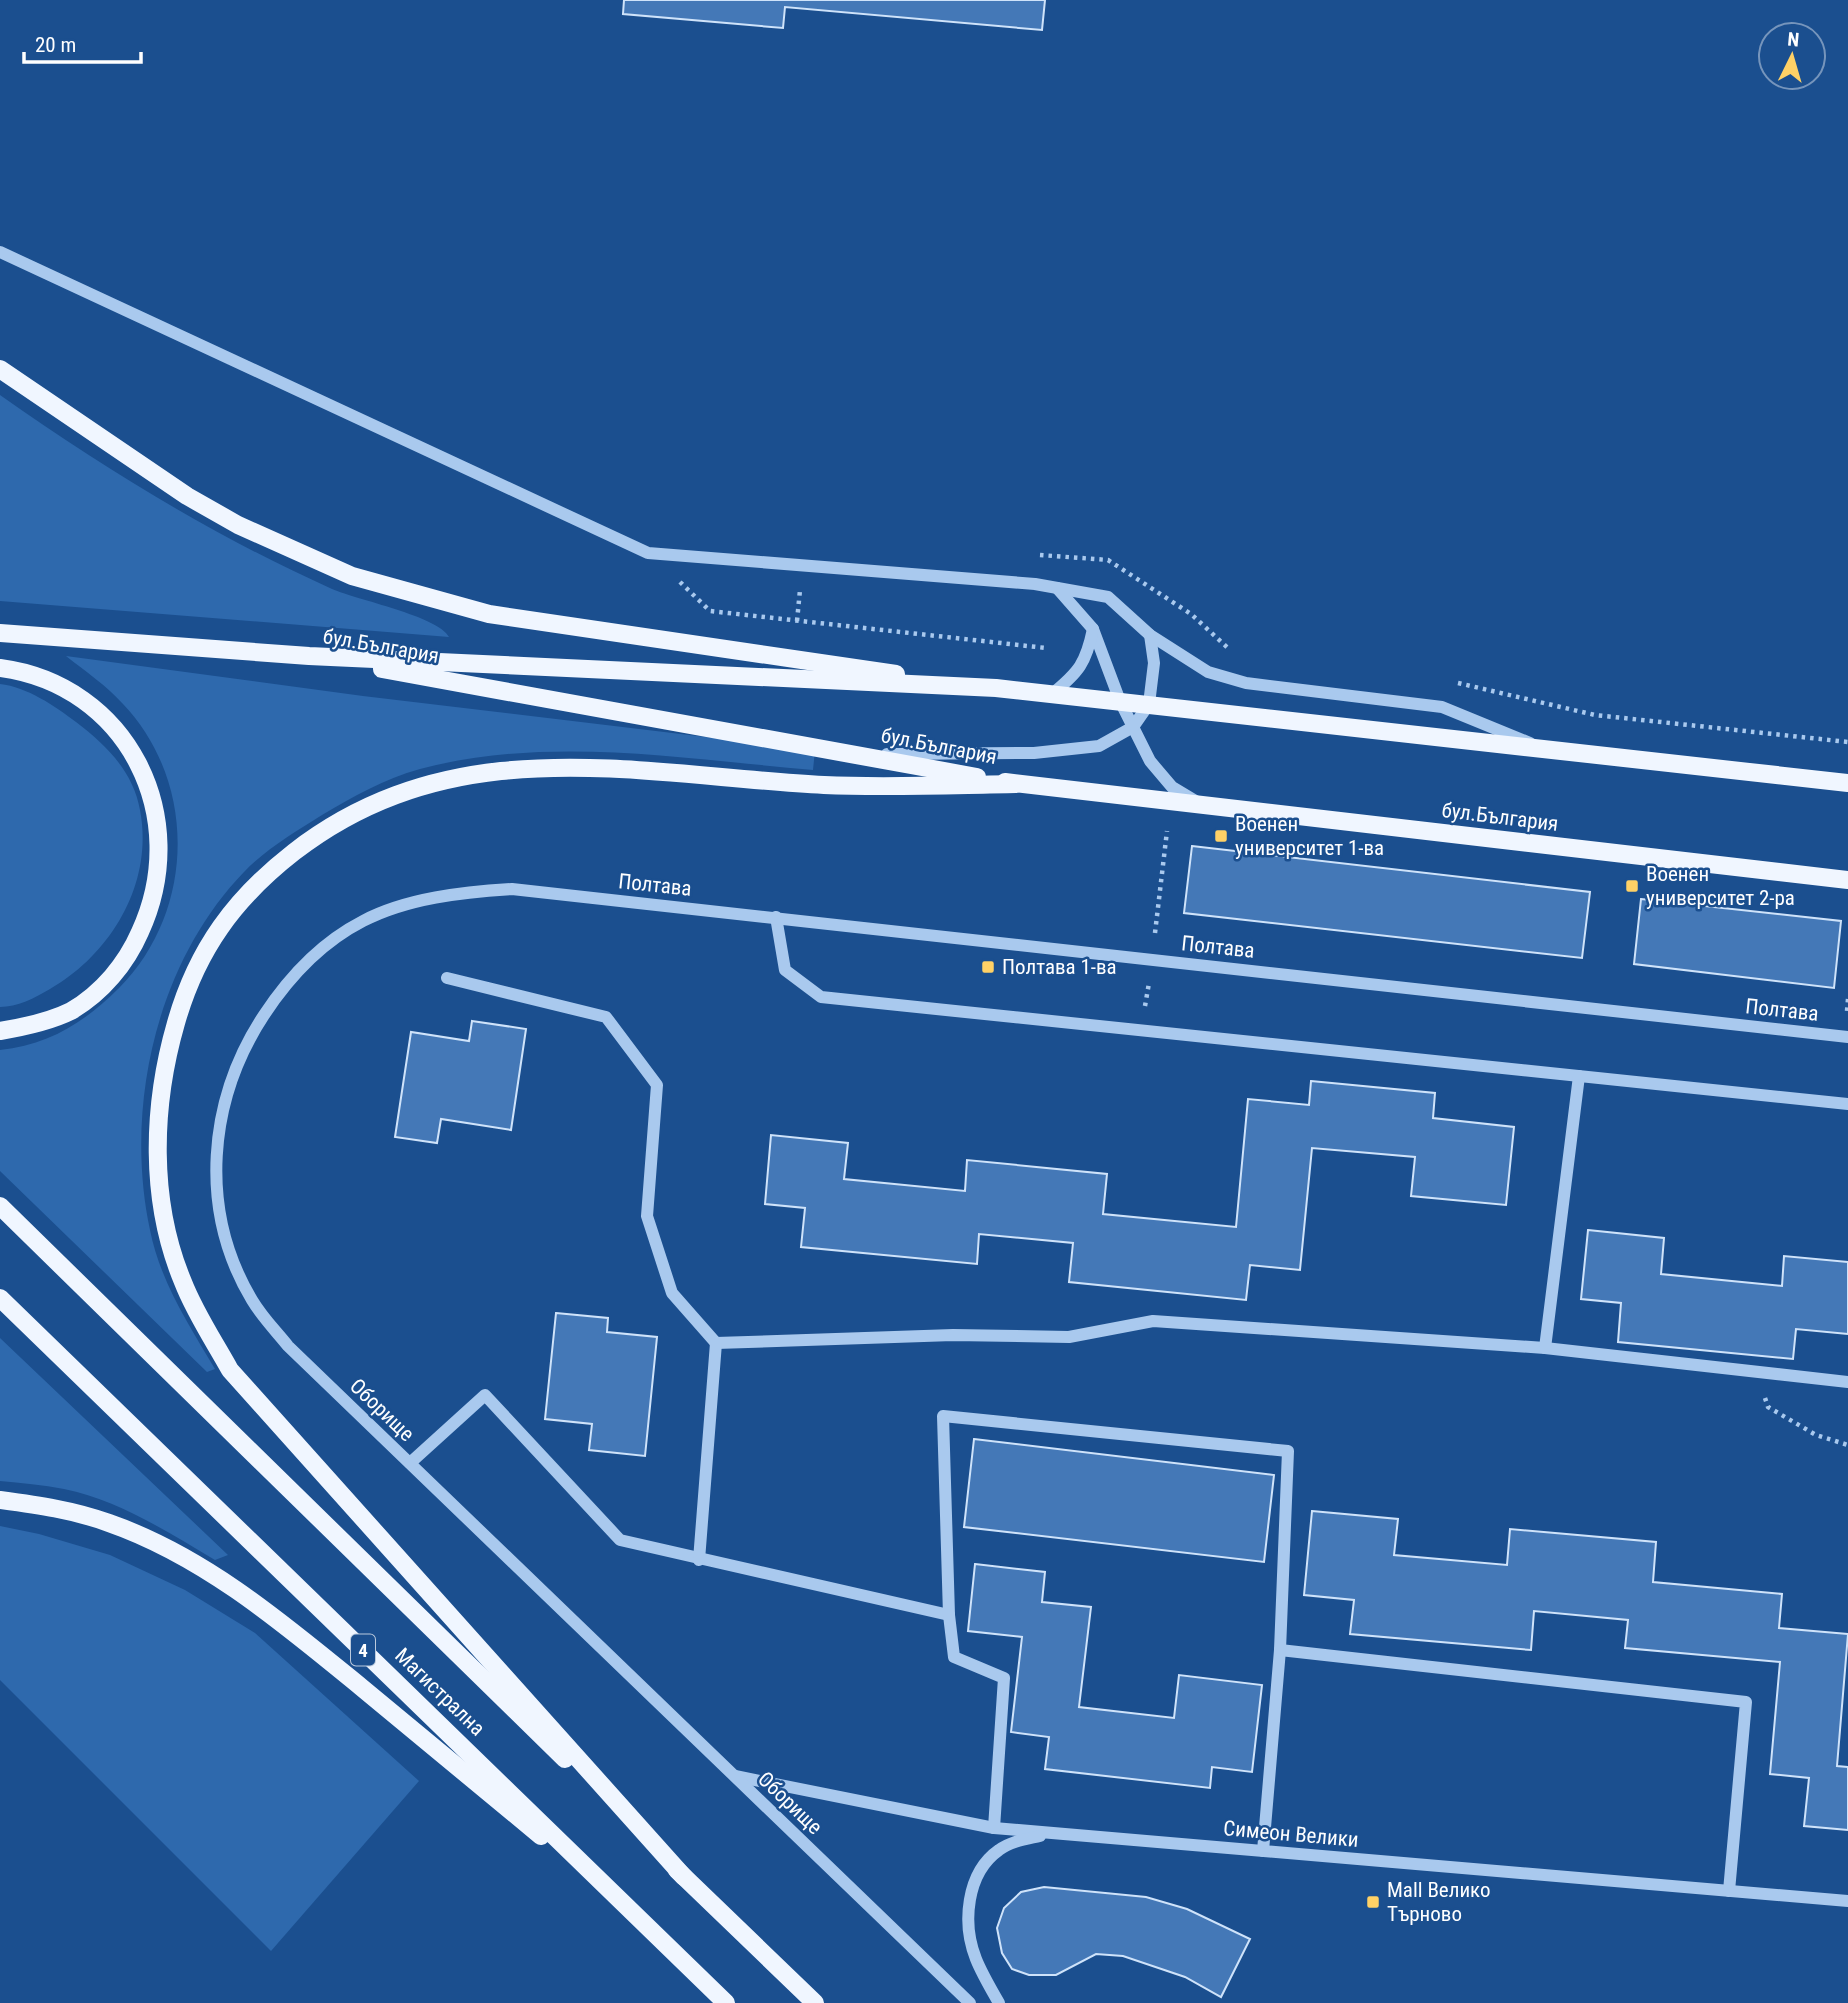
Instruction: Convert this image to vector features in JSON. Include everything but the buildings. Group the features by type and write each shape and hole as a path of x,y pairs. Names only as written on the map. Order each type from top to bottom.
{"main road":[{"path":"0,369 187,496 238,525 352,576 489,614 996,688"},
{"path":"0,633 309,656"},
{"name":"бул.България","path":"309,656 996,688 1848,783"},
{"name":"бул.България","path":"309,656 1016,784 1848,880"},
{"path":"0,668 41,677 67,689 112,724 141,769 155,817 159,842 156,891 148,914 126,960 108,982 70,1011 25,1027 0,1031"},
{"path":"684,1877 258,1401 223,1358 194,1307 172,1253 159,1186 162,1088 181,1004 224,920 245,893 322,831 384,798 419,785 491,770 592,766 825,785 1016,784"},
{"path":"0,1206 815,2003"},
{"name":"Магистрална","path":"0,1298 726,2003"},
{"path":"0,1500 75,1512 110,1523 142,1536 217,1578 285,1625 641,1919"}],"street":[{"path":"0,252 648,553 1057,587 1108,597 1150,635 1185,659 1221,675 1246,683 1442,707 1545,750"},
{"path":"1057,587 1093,629 1120,701 1150,761 1172,787 1203,805"},
{"path":"1052,694 1073,677 1087,660 1093,629"},
{"path":"863,755 1034,753 1099,746 1133,727 1149,704 1154,663 1150,635"},
{"name":"Оборище","path":"584,896 512,889 480,891 396,908 363,921 334,939 290,979 256,1027 228,1083 217,1136 216,1165 223,1222 241,1278 253,1300 288,1346 970,2003"},
{"name":"Полтава","path":"584,896 1848,1037"},
{"path":"776,917 785,970 821,997 1848,1104"},
{"path":"447,978 606,1017 657,1085 647,1216 672,1293 716,1343 699,1560"},
{"path":"1545,1348 1579,1076"},
{"path":"716,1343 953,1335 1069,1338 1153,1321 1545,1348 1848,1382"},
{"path":"410,1463 485,1395 620,1540 949,1615"},
{"path":"995,1828 1004,1678 954,1657 949,1615 943,1416 1288,1451 1280,1650 1263,1851"},
{"path":"1280,1650 1746,1702 1730,1891"},
{"name":"Симеон Велики","path":"734,1776 995,1828 1848,1901"},
{"path":"999,2003 976,1960 970,1939 968,1916 978,1873 1001,1848 1022,1840 1058,1833"}],"path":[{"path":"648,553 710,611 1046,648"},
{"path":"1039,555 1108,560 1191,614 1235,653"},
{"path":"1451,682 1478,685 1595,715 1848,742"},
{"path":"1142,1031 1170,802"},
{"path":"1753,1372 1768,1406 1816,1435 1848,1446"}],"shaded area":[{"path":"0,395 120,475 245,547 332,589 430,622 449,637 0,601"},
{"path":"66,656 363,696 815,750 813,770 666,756 567,751 468,759 420,769 370,789 291,834 244,872 214,909 189,949 169,993 154,1039 145,1087 141,1135 143,1183 155,1249 176,1302 215,1369 207,1372 0,1171 0,1050 34,1043 65,1030 93,1011 119,988 144,957 162,923 173,886 178,847 175,809 165,771 147,736 123,704"},
{"path":"0,684 30,693 50,704 108,750 131,783 140,810 143,837 134,889 123,914 92,957 38,996 0,1007"},
{"path":"0,1338 228,1555 215,1560 142,1518 84,1494 48,1486 0,1481"},
{"path":"0,1526 39,1534 110,1555 185,1590 255,1633 419,1781 271,1951 0,1680"}],"place":[{"name":"Военен университет 1-ва","path":"1221,836"},
{"name":"Военен университет 2-ра","path":"1632,886"},
{"name":"Полтава 1-ва","path":"988,967"},
{"name":"Mall Велико Търново","path":"1373,1902"}]}
